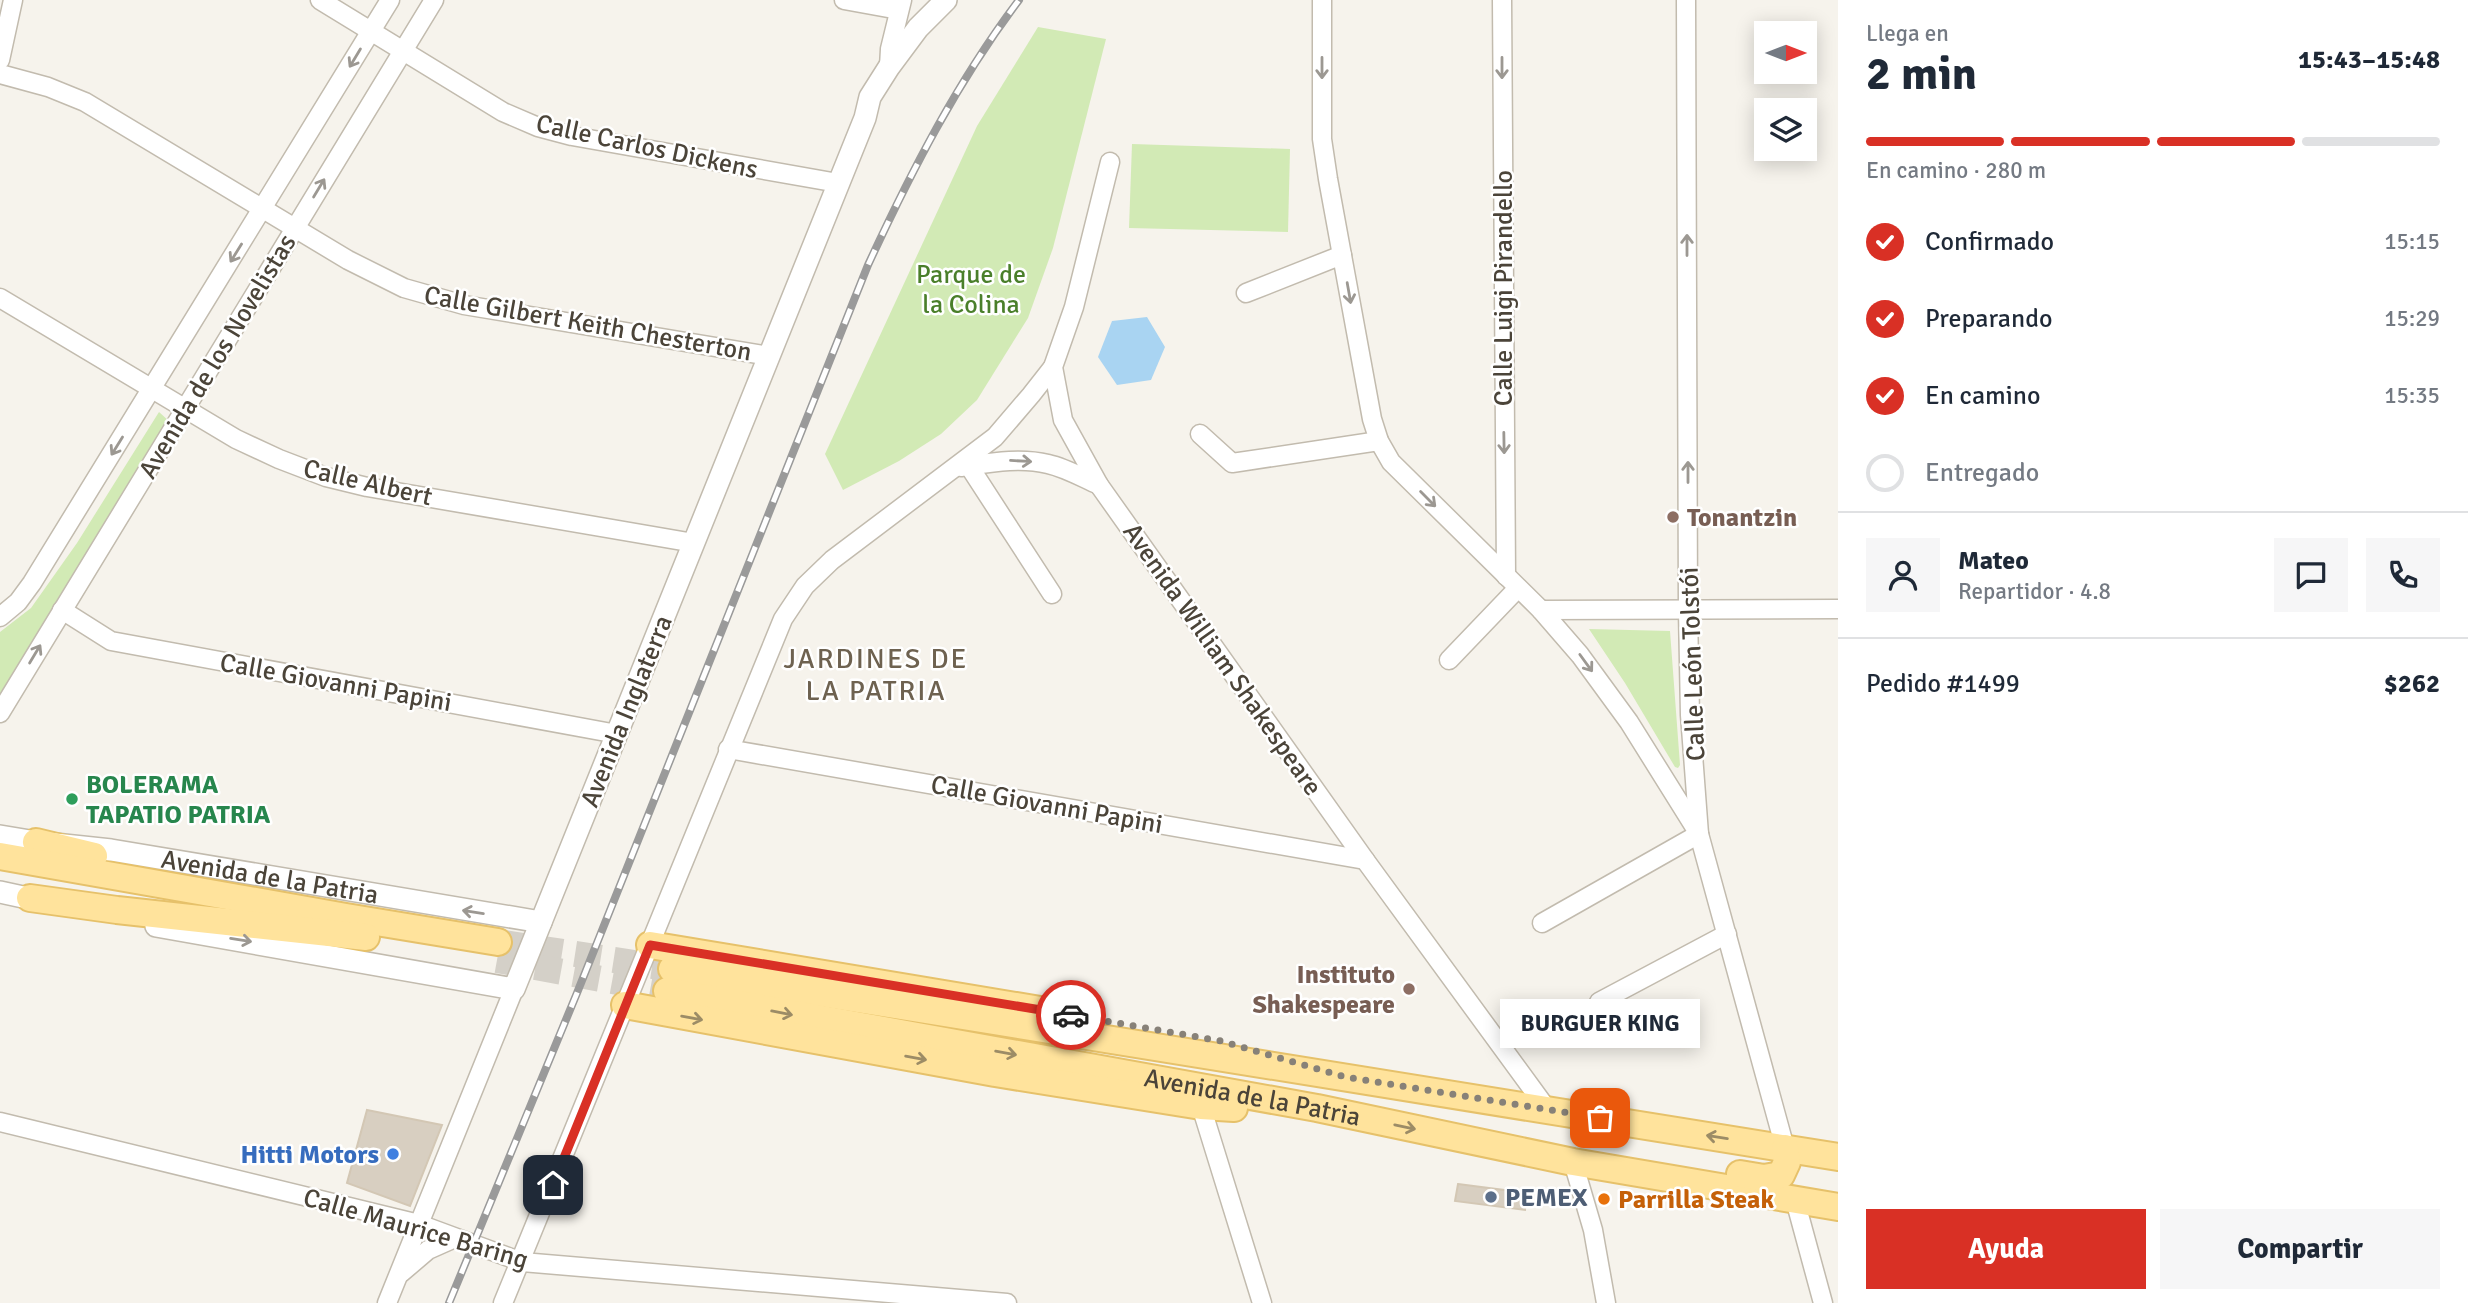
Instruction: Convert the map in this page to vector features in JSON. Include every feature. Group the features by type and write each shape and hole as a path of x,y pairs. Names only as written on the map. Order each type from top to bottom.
{"main road":[{"path":"36,842 115,861 311,899 383,931"},
{"name":"Avenida de la Patria","path":"0,856 498,951"},
{"name":"Avenida de la Patria","path":"0,874 383,931"},
{"path":"30,898 117,910 383,931"},
{"path":"650,945 1221,1041 1345,1077"},
{"name":"Avenida de la Patria","path":"1838,1157 1345,1077 670,980 1573,1162 1838,1207"},
{"path":"625,1006 995,1073 1201,1106 1339,1113"},
{"path":"1573,1162 1611,1153 1639,1154 1773,1178 1782,1175 1786,1169 1785,1148"}],"street":[{"path":"0,60 13,0"},
{"name":"Calle Carlos Dickens","path":"320,0 503,112 538,127 572,136 838,183"},
{"name":"Avenida de los Novelistas","path":"0,617 18,602 32,583 390,0"},
{"name":"Avenida de los Novelistas","path":"0,713 434,0"},
{"path":"844,0 900,5 890,49 889,67"},
{"name":"Avenida Inglaterra","path":"387,1303 866,118 870,97 918,27 948,0"},
{"name":"Avenida Inglaterra","path":"866,118 944,13 948,0"},
{"path":"1322,0 1322,139 1372,419 1379,441 1391,463 1541,610 1580,655 1629,722 1699,834 1542,923"},
{"name":"Calle Luigi Pirandello","path":"1502,0 1512,582"},
{"name":"Calle León Tolstói","path":"1686,0 1688,611 1690,715 1699,834 1785,1148"},
{"name":"Calle Gilbert Keith Chesterton","path":"0,75 48,87 85,102 348,260 404,288 452,302 769,356"},
{"name":"Avenida William Shakespeare","path":"1110,162 1074,307 1053,367 1063,420 1099,485 1365,860 1547,1109"},
{"path":"1246,293 1342,255"},
{"name":"Calle Albert","path":"0,298 236,439 326,477 367,487 694,543"},
{"path":"503,1303 783,619 805,586 832,560 961,467 995,437 1053,367"},
{"path":"1200,434 1232,463 1379,441"},
{"path":"1065,470 1077,468 1082,463 1080,447"},
{"path":"961,467 1029,461 1065,470 1099,485"},
{"path":"961,467 1052,594"},
{"path":"1449,660 1512,582"},
{"path":"1541,610 1838,609"},
{"name":"Calle Giovanni Papini","path":"62,610 111,641 617,734"},
{"name":"Calle Giovanni Papini","path":"728,749 1365,860"},
{"name":"Avenida de la Patria","path":"0,836 111,849 541,922"},
{"path":"0,892 118,920 513,989"},
{"path":"1599,1002 1727,934"},
{"path":"1201,1106 1262,1303"},
{"name":"Calle Maurice Baring","path":"0,1122 419,1224 522,1262 928,1300 1007,1303"},
{"path":"1573,1162 1593,1230 1606,1303"},
{"path":"1795,1200 1823,1303"},
{"path":"398,1275 428,1250 455,1238"}],"green space":[{"name":"Parque de la Colina","path":"1038,27 1106,39 1053,248 1028,318 977,400 941,434 899,461 843,490 825,454 977,126"},
{"path":"1132,144 1290,149 1288,232 1129,228"},
{"path":"159,412 170,422 0,694 0,632 31,608 77,543"},
{"path":"1589,629 1670,631 1680,765 1678,768 1675,767"}],"water":[{"path":"1147,317 1165,347 1151,380 1117,385 1098,357 1112,321"}],"building":[{"name":"Hitti Motors","path":"367,1110 442,1125 410,1206 347,1183"},
{"name":"PEMEX","path":"1458,1184 1527,1193 1525,1210 1455,1201"}],"tunnel":[{"path":"498,942 672,969"},
{"path":"497,960 667,991"}],"railway":[{"path":"449,1303 577,993 868,265 936,128 975,63 1019,0"}],"way so far":[{"path":"1071,1015 1221,1041 1345,1077 1600,1118"}],"place":[{"name":"Tonantzin","path":"1673,517"},
{"name":"BOLERAMA TAPATIO PATRIA","path":"72,799"},
{"name":"Instituto Shakespeare","path":"1409,989"},
{"name":"BURGUER KING","path":"1600,1118"},
{"name":"Hitti Motors","path":"393,1154"},
{"name":"PEMEX","path":"1491,1197"},
{"name":"Parrilla Steak","path":"1604,1199"}],"district":[{"name":"JARDINES DE LA PATRIA","path":"876,674"}],"route":[{"path":"553,1185 650,945 1071,1015"}]}
